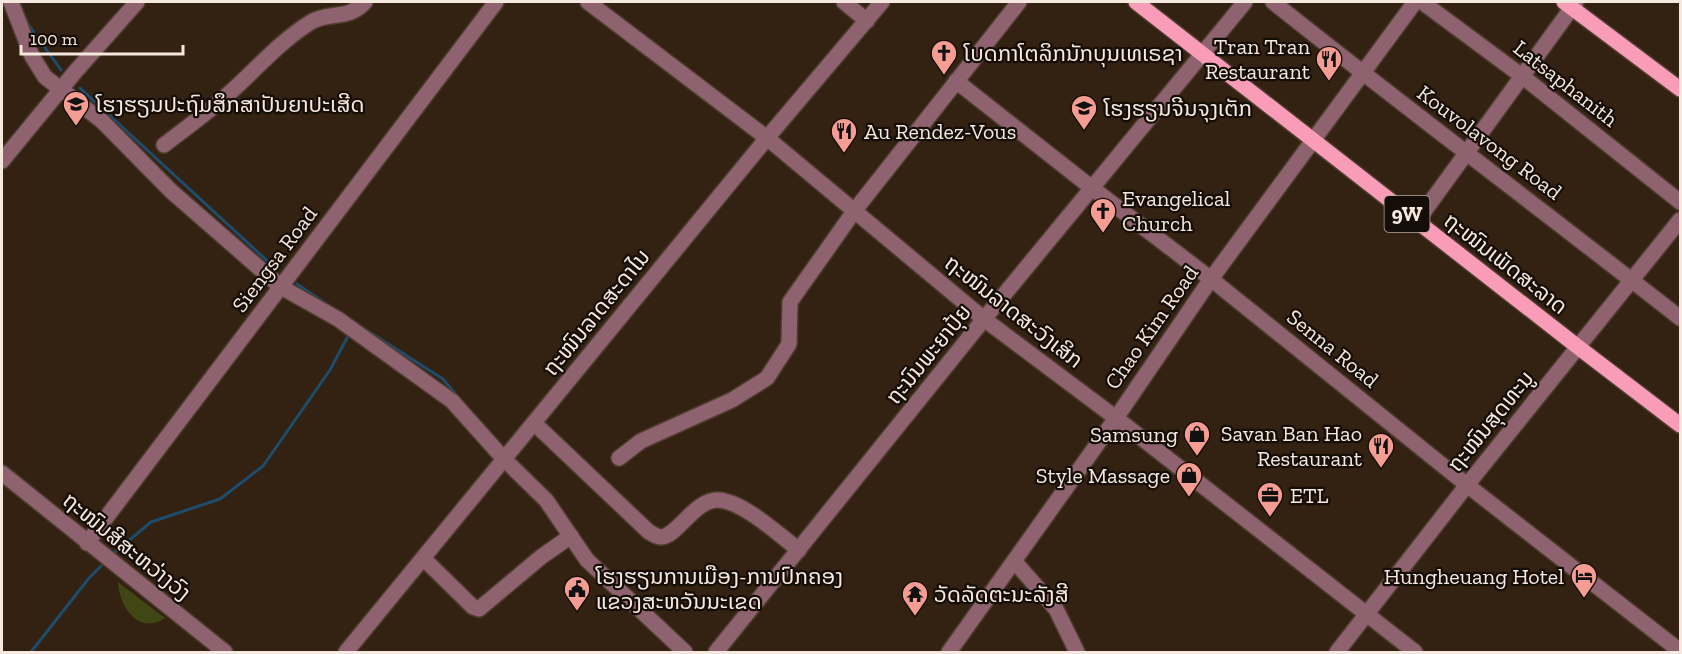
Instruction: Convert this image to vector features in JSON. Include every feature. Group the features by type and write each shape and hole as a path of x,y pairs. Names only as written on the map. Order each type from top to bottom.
{"main road":[{"name":"ຖະໜົນເພັດສະລາດ","path":"1136,2 1680,425"},
{"path":"1571,4 1680,89"}],"street":[{"path":"11,2 32,56 45,77 102,122 171,191 280,287 338,319 452,401 504,459 546,500 587,560 685,652"},
{"path":"2,161 137,2"},
{"path":"164,145 235,88 298,30 317,18 352,12 365,2"},
{"name":"Siengsa Road","path":"87,543 496,2"},
{"name":"ຖະໜົນລາດສະວົງເສິກ","path":"588,2 767,138 984,319 1116,418 1415,652"},
{"path":"844,2 867,21"},
{"name":"ຖະໜົນລາດສະດາໄນ","path":"346,652 767,138 882,2"},
{"path":"619,458 641,441 732,400 767,378 789,344 790,302 855,210 1019,2"},
{"name":"ຖະນົນພະຍາປຸ້ຍ","path":"716,652 984,319 1245,2"},
{"name":"Kouvolavong Road","path":"1273,2 1680,318"},
{"name":"Chao Kim Road","path":"950,652 1116,418 1211,279 1414,2"},
{"name":"Latsaphanith","path":"1422,2 1522,76 1680,202"},
{"path":"1417,221 1571,4"},
{"name":"Senna Road","path":"956,81 1211,279 1467,485 1680,651"},
{"name":"ຖະໜົນສຸດທະນູ","path":"1337,652 1467,485 1680,220"},
{"path":"534,423 649,532 656,536 667,535 702,504 716,499 729,502 750,513 800,550"},
{"name":"ຖະໜົນສີສະຫວ່າງວົງ","path":"2,473 225,652"},
{"path":"424,559 473,607 479,609 541,557 571,536"},
{"path":"1015,562 1056,609 1077,652"}],"green space":[{"path":"118,582 165,618 155,623 146,623 132,616 122,600"}],"waterway":[{"path":"19,2 28,24 61,70"},
{"path":"80,88 275,268"},
{"path":"297,284 331,307"},
{"path":"357,324 443,379 458,397"},
{"path":"114,553 151,522 220,499 263,466 330,370 348,336"},
{"path":"31,652 101,566"}],"place":[{"name":"ໂບດກາໂຕລິກນັກບຸນເທເຣຊາ","path":"944,76"},
{"name":"Tran Tran Restaurant","path":"1329,82"},
{"name":"ໂຮງຮຽນປະຖົມສຶກສາປັນຍາປະເສີດ","path":"76,127"},
{"name":"ໂຮງຮຽນຈີນຈຸງເຕັກ","path":"1084,131"},
{"name":"Au Rendez-Vous","path":"844,154"},
{"name":"Evangelical Church","path":"1103,234"},
{"name":"Samsung","path":"1197,457"},
{"name":"Savan Ban Hao Restaurant","path":"1381,469"},
{"name":"Style Massage","path":"1189,498"},
{"name":"ETL","path":"1270,518"},
{"name":"Hungheuang Hotel","path":"1584,599"},
{"name":"ໂຮງຮຽນການເມືອງ-ການປົກຄອງ ແຂວງສະຫວັນນະເຂດ","path":"577,612"},
{"name":"ວັດລັດຕະນະລັງສີ","path":"915,617"}]}
